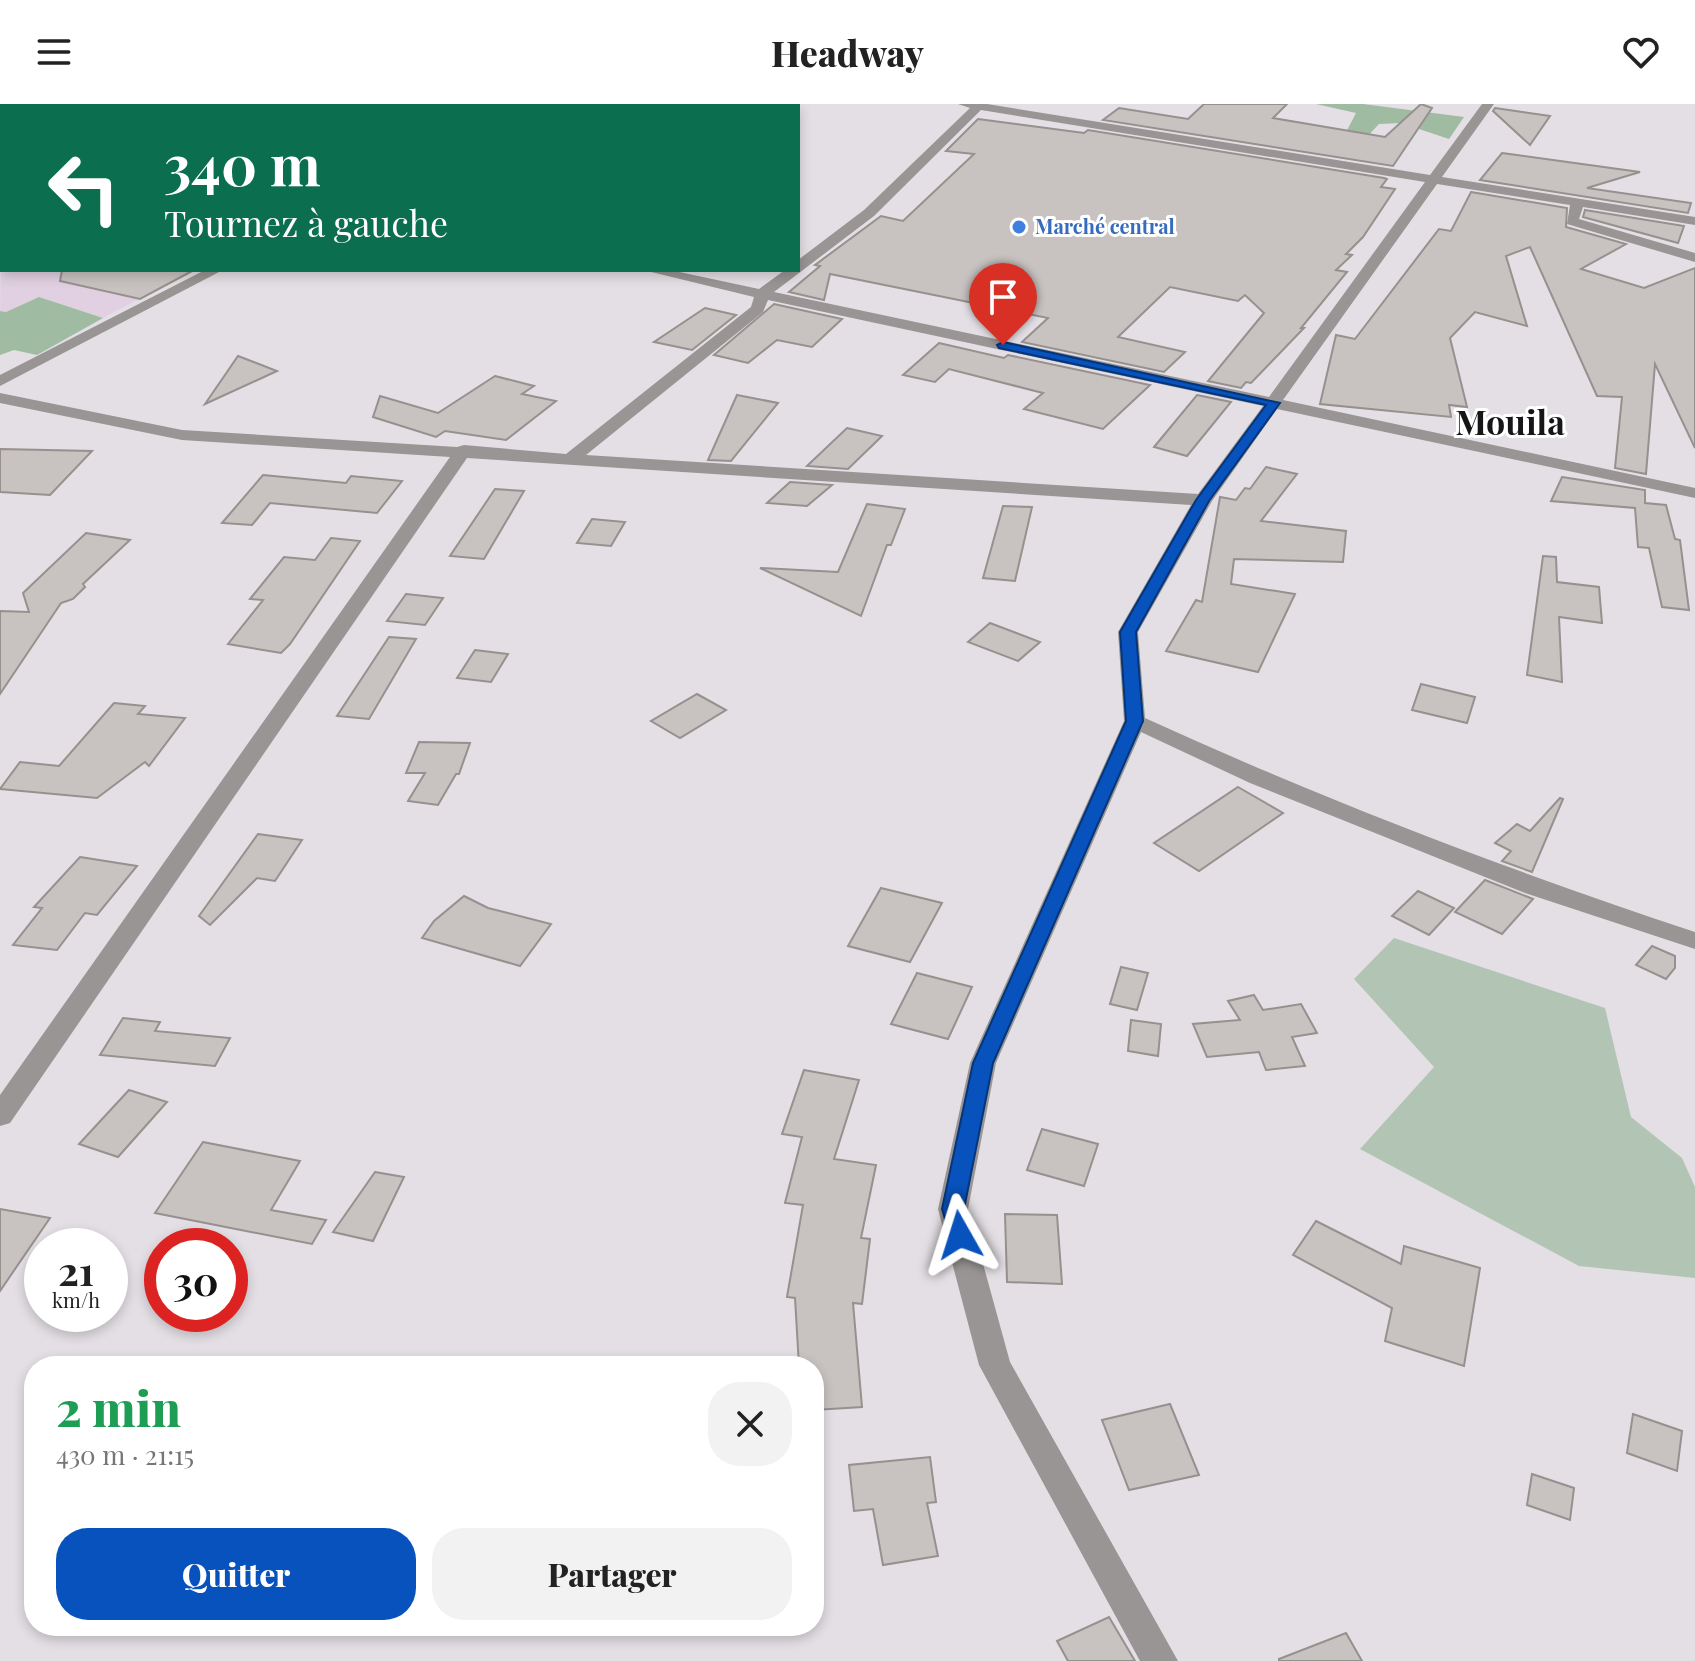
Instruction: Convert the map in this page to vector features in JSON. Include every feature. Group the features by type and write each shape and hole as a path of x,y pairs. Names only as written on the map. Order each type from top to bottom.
{"street":[{"path":"1160,1661 995,1365 953,1209 983,1063 1135,721 1128,632 1203,500 1488,104"},
{"path":"800,265 869,213 959,128 974,105 1695,221"},
{"path":"1578,202 1572,221 1695,258"},
{"path":"0,381 212,272"},
{"path":"659,272 1695,493"},
{"path":"572,458 758,309 762,294 791,272"},
{"path":"0,398 182,435 464,450 1203,500"},
{"path":"0,1116 464,450"},
{"path":"1135,721 1258,778 1521,882 1695,941"}],"shaded area":[{"path":"1,272 190,272 103,318 39,297 6,312 0,311"}],"green space":[{"path":"1316,104 1363,104 1464,117 1449,139 1401,123 1379,124 1360,144 1342,140 1356,113"},
{"path":"39,297 103,318 37,355 14,350 0,355 0,311 6,312"},
{"path":"1394,938 1605,1008 1631,1117 1682,1158 1695,1187 1695,1278 1579,1266 1360,1149 1434,1067 1354,979"}],"building":[{"path":"1204,104 1287,104 1273,118 1385,137 1421,104 1432,108 1393,166 1103,120 1119,108 1188,119"},
{"path":"1495,108 1550,116 1530,145 1493,111"},
{"path":"978,119 1084,133 1088,130 1384,178 1387,179 1381,187 1395,189 1363,237 1346,254 1352,255 1336,270 1347,272 1301,328 1304,328 1251,383 1246,382 1241,388 1208,381 1264,313 1245,295 1238,301 1170,287 1118,337 1185,352 1164,372 1022,342 1048,318 830,274 824,300 789,292 820,266 815,265 881,216 903,221 974,154 946,151"},
{"path":"1502,153 1640,172 1587,188 1691,203 1688,213 1480,180"},
{"path":"1471,192 1567,208 1566,227 1626,244 1581,269 1644,288 1695,268 1695,448 1655,364 1646,474 1615,468 1622,397 1597,396 1530,247 1506,256 1527,326 1475,312 1450,338 1467,407 1449,405 1451,417 1320,404 1336,335 1355,339 1439,229 1451,231"},
{"path":"1585,210 1684,226 1678,243 1583,217"},
{"path":"62,272 190,272 140,299 60,281"},
{"path":"774,304 842,319 812,347 777,340 748,363 714,355"},
{"path":"705,308 736,315 692,350 654,342"},
{"path":"939,343 1150,385 1103,429 1024,409 1043,393 949,369 935,382 903,375"},
{"path":"238,356 277,371 205,404"},
{"path":"495,376 534,386 522,394 556,401 506,440 445,431 436,437 373,417 380,396 438,413"},
{"path":"737,395 778,403 731,461 708,460"},
{"path":"1197,395 1231,402 1187,456 1154,447"},
{"path":"847,428 882,436 848,469 807,466"},
{"path":"0,449 92,451 50,495 0,492"},
{"path":"1266,467 1297,474 1261,521 1346,531 1343,562 1234,559 1231,584 1295,594 1258,672 1166,651 1196,600 1202,602 1220,497 1236,500 1245,488 1250,489"},
{"path":"263,475 346,483 351,476 402,481 377,513 270,503 252,525 222,523"},
{"path":"1562,477 1645,490 1645,503 1666,505 1675,539 1680,540 1689,610 1662,607 1649,548 1638,547 1635,508 1551,501"},
{"path":"790,482 832,485 807,506 767,503"},
{"path":"495,489 524,491 484,559 450,556"},
{"path":"867,504 905,509 891,545 887,545 861,616 760,568 838,572"},
{"path":"1003,506 1032,507 1015,581 983,578"},
{"path":"592,519 625,522 611,546 577,543"},
{"path":"86,533 130,540 83,584 85,587 73,599 61,603 0,694 0,611 29,612 23,593"},
{"path":"331,538 360,541 290,644 281,653 228,644 263,600 250,599 284,557 315,560"},
{"path":"1543,556 1556,557 1557,582 1599,587 1602,623 1559,617 1562,682 1527,675"},
{"path":"406,594 443,598 425,625 387,621"},
{"path":"990,623 1040,642 1018,661 968,642"},
{"path":"389,637 416,639 369,719 337,716"},
{"path":"475,650 508,654 491,682 457,678"},
{"path":"1421,684 1475,697 1467,723 1412,710"},
{"path":"697,694 726,710 680,738 651,721"},
{"path":"114,703 145,706 138,714 185,718 149,766 145,762 97,798 0,789 20,762 59,766"},
{"path":"419,742 470,743 459,774 456,774 438,805 408,801 425,773 406,773"},
{"path":"1238,787 1283,813 1199,871 1154,843"},
{"path":"1560,798 1563,799 1532,872 1502,861 1511,851 1495,843 1517,824 1530,831"},
{"path":"258,834 302,840 275,881 257,878 210,925 199,916"},
{"path":"80,857 137,866 97,915 85,913 57,950 13,945 42,908 34,907"},
{"path":"1485,880 1533,899 1502,934 1455,912"},
{"path":"881,888 942,903 910,962 848,946"},
{"path":"1418,891 1454,908 1429,935 1392,916"},
{"path":"464,896 488,908 551,924 520,966 422,938 434,921"},
{"path":"1652,946 1675,956 1675,968 1666,979 1636,965"},
{"path":"1121,967 1148,973 1137,1010 1110,1004"},
{"path":"917,973 972,987 948,1039 891,1024"},
{"path":"1254,995 1263,1010 1301,1004 1317,1033 1292,1037 1305,1066 1266,1070 1259,1052 1207,1057 1193,1024 1240,1020 1228,1001"},
{"path":"123,1018 160,1022 155,1031 230,1038 215,1066 100,1055"},
{"path":"1131,1020 1161,1024 1158,1056 1128,1051"},
{"path":"804,1070 859,1080 834,1159 876,1165 861,1238 870,1239 862,1304 853,1303 862,1407 824,1409 824,1356 798,1356 795,1298 787,1297 803,1205 785,1203 802,1137 782,1134"},
{"path":"129,1090 167,1102 118,1157 79,1144"},
{"path":"1042,1129 1098,1144 1084,1186 1027,1170"},
{"path":"203,1142 300,1161 271,1210 326,1220 312,1244 248,1231 248,1228 231,1228 155,1213"},
{"path":"375,1172 404,1177 373,1241 333,1232"},
{"path":"0,1209 50,1218 43,1228 24,1228 24,1256 0,1291"},
{"path":"1005,1214 1057,1215 1062,1284 1007,1282"},
{"path":"1316,1221 1401,1264 1404,1246 1480,1268 1464,1366 1385,1341 1392,1308 1293,1255"},
{"path":"1170,1404 1199,1475 1129,1490 1102,1420"},
{"path":"1633,1414 1682,1431 1677,1471 1627,1453"},
{"path":"930,1457 936,1502 927,1503 938,1556 883,1565 873,1509 854,1511 849,1465"},
{"path":"1532,1474 1574,1488 1570,1520 1527,1505"},
{"path":"1109,1617 1135,1661 1068,1661 1057,1641"},
{"path":"1346,1633 1362,1661 1279,1661 1279,1659"}],"place":[{"name":"Marché central","path":"1019,227"}],"district":[{"name":"Mouila","path":"1510,423"}],"route":[{"path":"960,1235 953,1209 983,1063 1135,721 1128,632 1203,500 1274,403 1003,345"}]}
